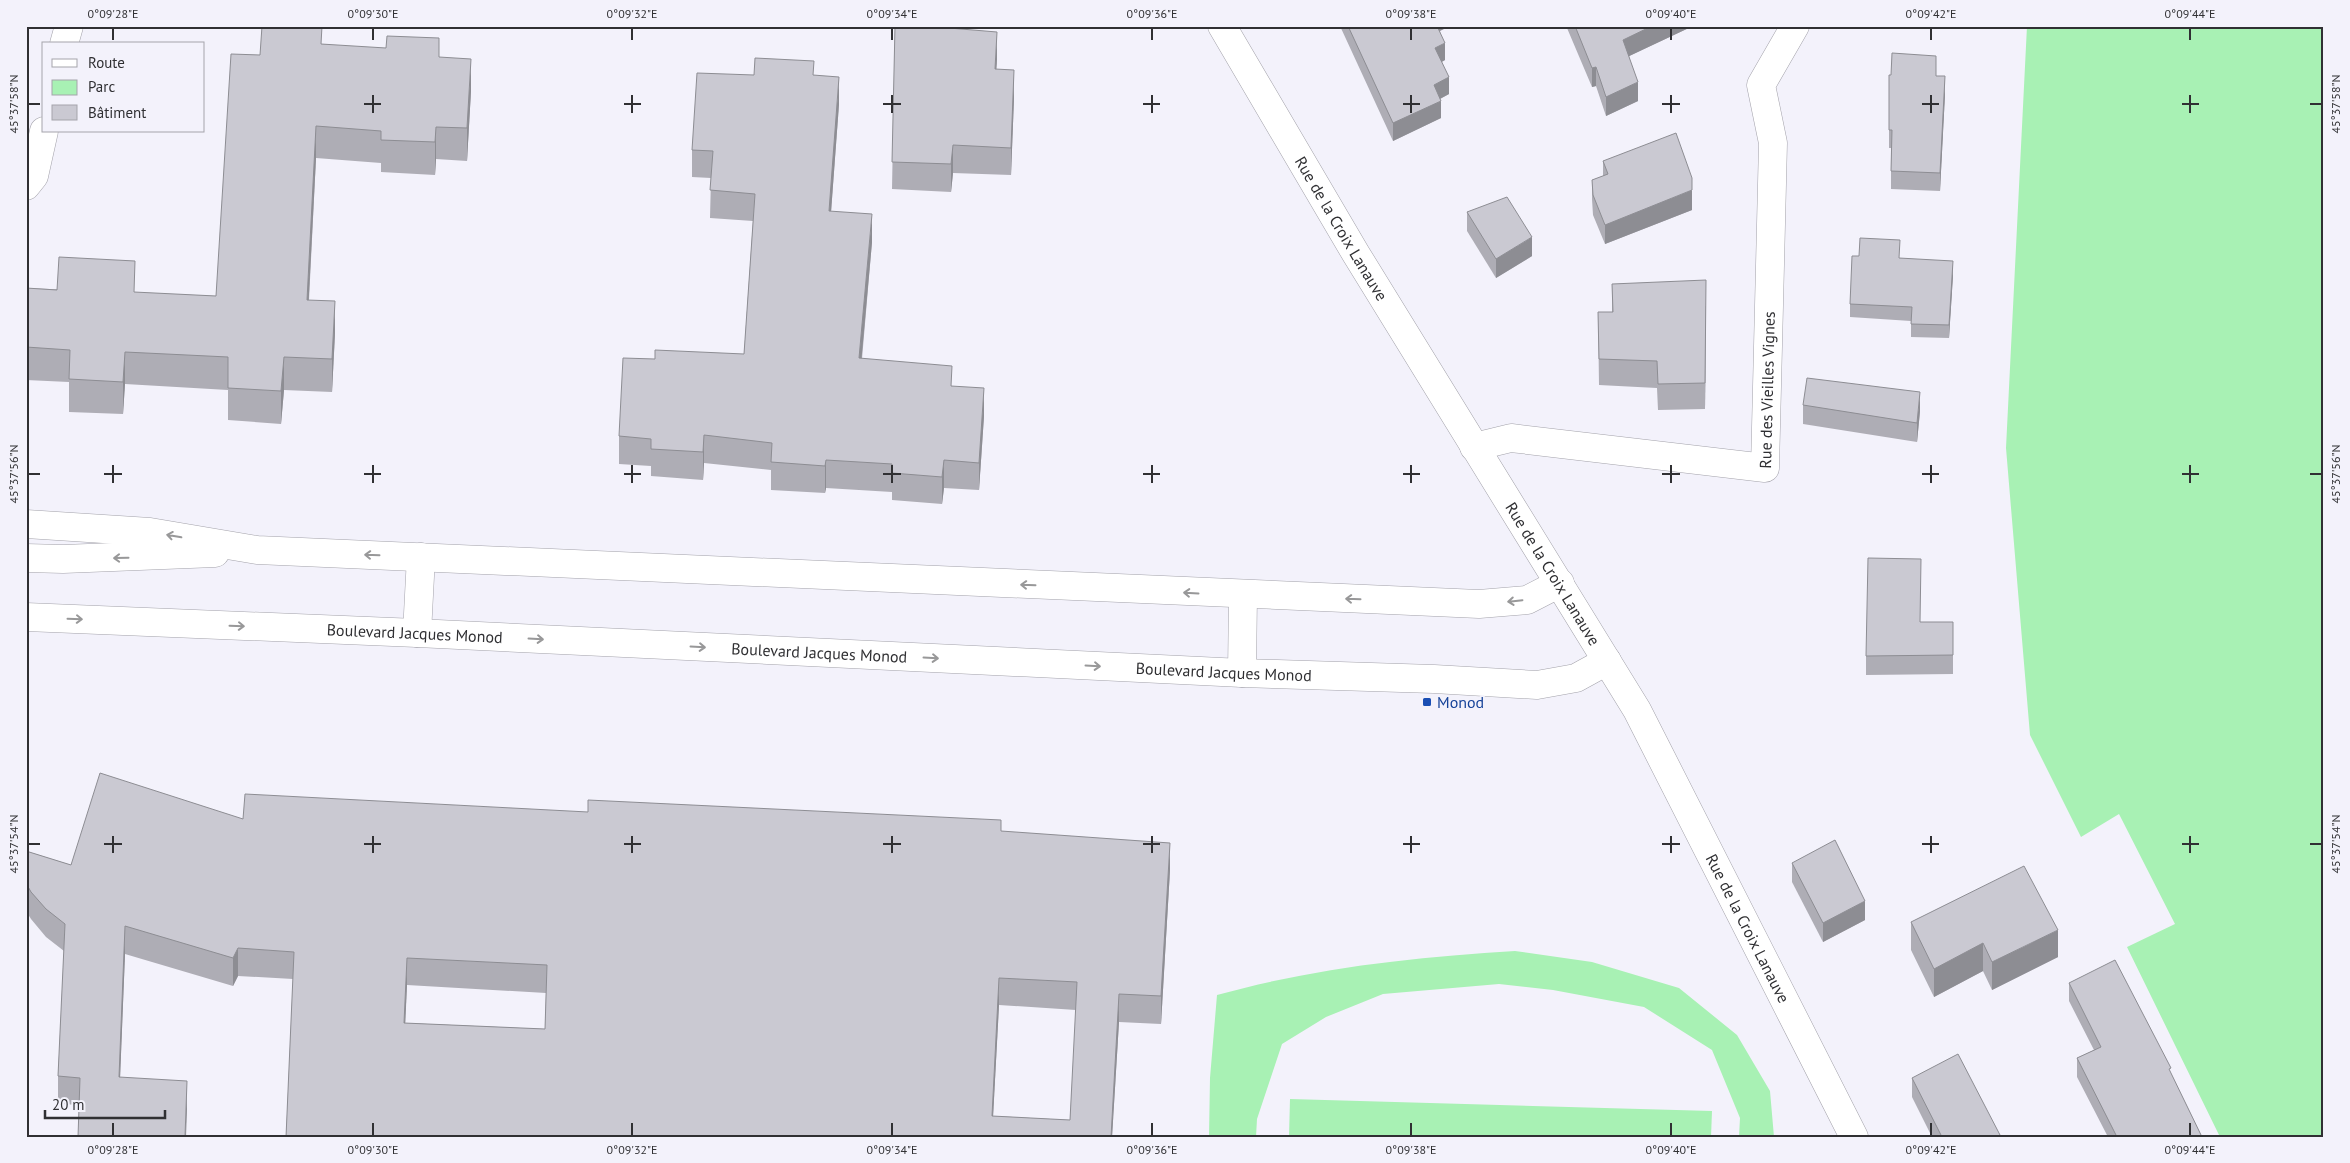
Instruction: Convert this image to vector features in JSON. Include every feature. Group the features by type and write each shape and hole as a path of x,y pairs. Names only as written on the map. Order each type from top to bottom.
{"street":[{"path":"65,42 69,26"},
{"name":"Rue de la Croix Lanauve","path":"1222,26 1356,254 1637,710 1854,1137"},
{"name":"Rue des Vieilles Vignes","path":"1474,447 1511,438 1765,468 1773,143 1761,85 1795,26"},
{"path":"26,186 34,176 44,132"},
{"path":"26,524 150,532 257,550"},
{"path":"26,558 179,556 257,550 601,567 1479,604 1526,600 1560,583"},
{"path":"418,633 421,557"},
{"path":"1242,673 1243,595"},
{"name":"Boulevard Jacques Monod","path":"26,617 418,633 1242,673 1434,679 1537,685 1576,678 1607,661"}],"green space":[{"path":"2027,26 2324,26 2324,1137 2220,1137 2127,947 2175,924 2119,814 2081,837 2030,735 2006,448"},
{"path":"1515,951 1592,962 1679,988 1737,1035 1770,1091 1774,1137 1739,1137 1740,1118 1712,1050 1644,1007 1553,990 1499,984 1383,994 1326,1017 1282,1044 1257,1119 1256,1137 1209,1137 1210,1078 1217,995 1290,978 1365,965 1402,960"},
{"path":"1290,1099 1712,1111 1711,1137 1289,1137"}],"building":[{"path":"262,26 322,26 321,44 386,48 387,36 439,38 439,57 471,59 467,128 436,127 435,142 381,140 381,131 316,126 307,300 335,301 332,359 284,357 281,391 228,388 228,357 125,352 123,382 69,379 70,350 26,347 26,288 57,290 59,257 135,261 134,292 216,296 231,54 260,55"},
{"path":"895,26 937,26 997,32 995,69 1014,70 1011,148 953,145 951,164 892,162"},
{"path":"1348,26 1437,26 1445,43 1435,48 1449,77 1434,85 1441,101 1393,123"},
{"path":"1575,26 1652,26 1623,40 1638,82 1606,97 1596,67 1592,68"},
{"path":"1892,53 1936,56 1936,76 1945,76 1940,173 1891,171 1892,130 1889,130 1889,75 1891,75"},
{"path":"755,58 814,61 813,75 839,77 829,211 872,214 859,358 952,366 951,386 984,388 979,463 944,460 942,477 892,473 892,464 826,460 825,466 771,462 772,443 704,435 703,452 651,449 651,439 619,436 623,358 655,359 655,350 744,354 755,194 710,190 713,151 692,150 697,73 754,75"},
{"path":"1676,133 1692,178 1692,190 1605,225 1593,195 1592,180 1608,174 1603,161"},
{"path":"1507,197 1532,237 1496,259 1467,212"},
{"path":"1860,238 1900,240 1899,258 1953,261 1949,325 1911,324 1912,307 1850,304 1852,256 1859,256"},
{"path":"1706,280 1705,383 1658,384 1657,361 1599,359 1598,312 1613,312 1612,284"},
{"path":"1807,378 1920,392 1917,423 1803,405"},
{"path":"1868,558 1921,559 1920,622 1953,622 1953,655 1866,656"},
{"path":"100,773 243,819 245,794 588,812 588,800 1001,820 1001,831 1170,843 1161,996 1119,994 1111,1137 286,1137 294,952 238,948 233,958 125,926 119,1077 187,1081 185,1137 78,1137 80,1078 58,1076 65,924 46,909 31,892 26,883 26,851 71,865","holes":["407,958 547,965 545,1029 404,1023","999,978 1077,982 1070,1120 992,1116"]},
{"path":"1835,840 1865,901 1823,923 1792,863"},
{"path":"2024,866 2058,930 1992,962 1983,943 1934,969 1911,922"},
{"path":"2115,960 2171,1068 2169,1069 2202,1137 2117,1137 2077,1058 2101,1047 2069,983"},
{"path":"1958,1054 2000,1135 1996,1137 1942,1137 1912,1078"}],"place":[{"name":"Monod","path":"1427,702"}]}
